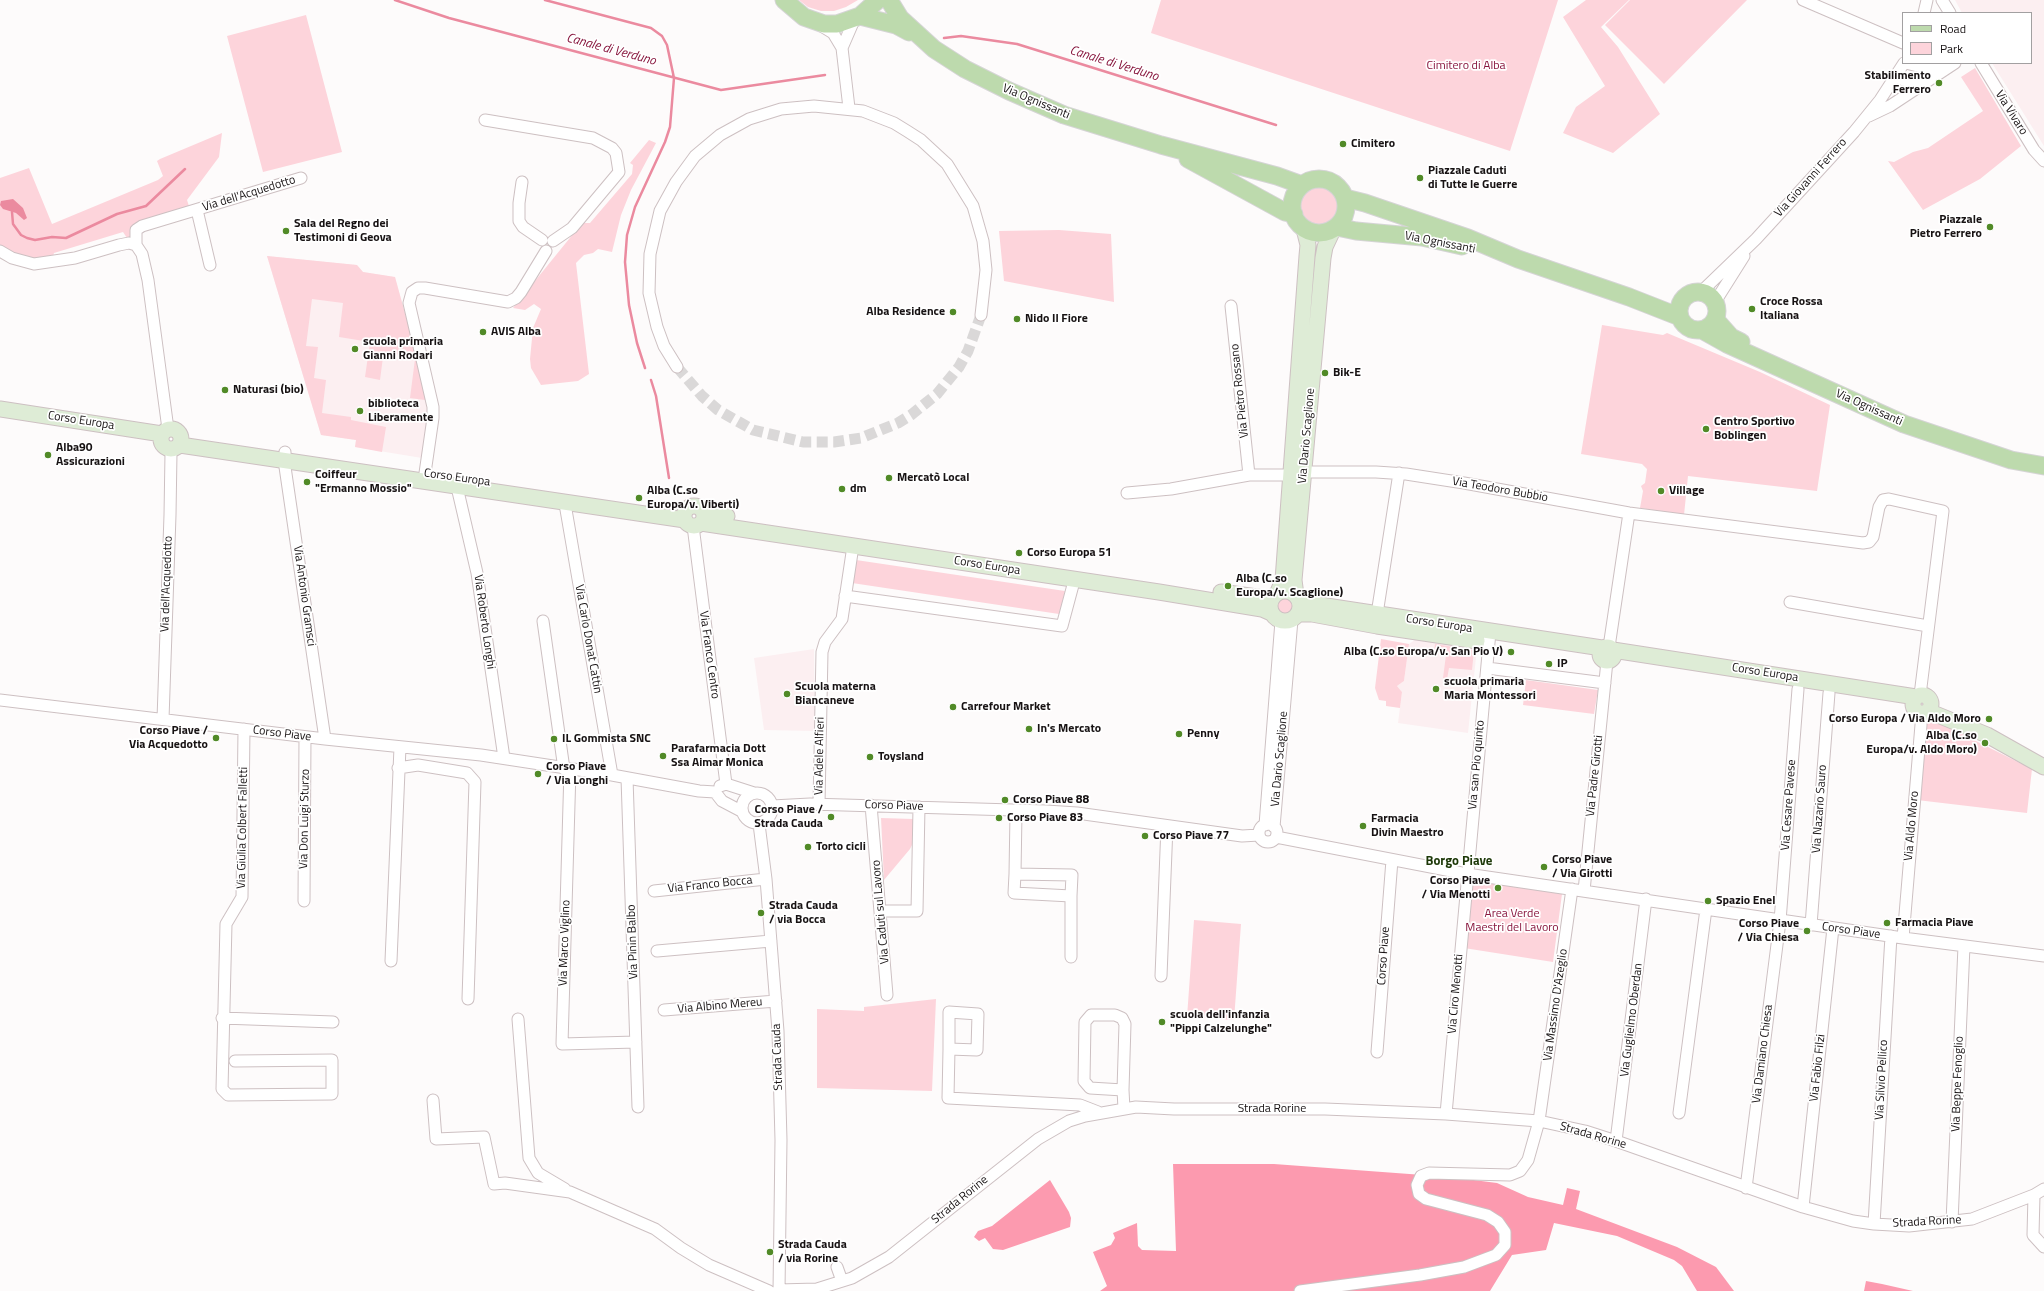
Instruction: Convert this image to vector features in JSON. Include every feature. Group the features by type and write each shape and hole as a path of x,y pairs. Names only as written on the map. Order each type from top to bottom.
{"main road":[{"path":"784,0 796,12 812,21 837,24 857,17 878,0"},
{"name":"Via Ognissanti","path":"889,0 900,18 920,38"},
{"name":"Via Ognissanti","path":"857,17 896,25 920,38 965,69 1008,92 1064,115 1162,145 1278,176 1302,186"},
{"name":"Via Ognissanti","path":"1162,145 1285,212 1294,214"},
{"path":"1314,180 1333,182 1341,190 1345,198 1345,214 1335,228 1318,233 1304,229 1294,214 1294,198 1302,186 1314,180"},
{"name":"Via Ognissanti","path":"1345,198 1365,203 1468,238 1518,259 1629,297 1680,311"},
{"name":"Via Ognissanti","path":"1335,228 1422,237 1518,259"},
{"name":"Via Dario Scaglione","path":"1297,473 1323,258 1325,247 1335,228"},
{"name":"Via Dario Scaglione","path":"1286,607 1294,580 1297,473 1308,246 1304,229"},
{"path":"1688,294 1708,297 1717,307 1715,319 1712,324 1702,330 1691,329 1682,322 1680,311 1688,294"},
{"name":"Via Ognissanti","path":"1715,319 1731,337 1925,424 1997,449 2044,460"},
{"name":"Via Ognissanti","path":"1702,330 1727,344 1904,424 2011,460 2044,466"},
{"name":"Corso Europa","path":"0,409 170,439 565,504 693,518 1286,607 1377,614 1489,637"},
{"name":"Corso Europa","path":"0,416 170,439"},
{"name":"Corso Europa","path":"284,457 425,473 853,546 1262,609 1286,607 1312,614 1377,626 1489,637 1607,654 1922,704 1990,728 2044,758"},
{"name":"Corso Europa","path":"1607,654 1798,689 1922,704 1987,735 2044,767"}],"street":[{"path":"1803,0 1902,43"},
{"path":"1924,12 1927,0"},
{"path":"1942,0 1949,12"},
{"path":"842,48 857,17"},
{"path":"812,21 833,33 842,48 849,108"},
{"name":"Via Giovanni Ferrero","path":"1708,297 1756,239 1866,117 1904,64"},
{"name":"Via Giovanni Ferrero","path":"1909,64 1929,69 1939,64"},
{"name":"Via Giovanni Ferrero","path":"1866,117 1890,106 1954,64"},
{"name":"Via Vivaro","path":"1982,64 2034,150 2044,161"},
{"path":"1896,77 1912,83 1924,84"},
{"path":"676,366 664,346 657,327 649,293 648,269 654,232 660,211 670,192 695,156 720,135 749,119 781,109 814,106 849,108 879,117 901,127 920,140 947,164 973,206 983,241 986,270 981,315"},
{"path":"485,120 593,138 612,148 616,152 619,172 572,228 553,241"},
{"name":"Via dell'Acquedotto","path":"163,719 171,453 148,280 142,254 136,245 136,230 142,226 301,178"},
{"path":"522,182 519,221 523,227 542,240"},
{"name":"Via dell'Acquedotto","path":"197,210 210,265"},
{"path":"425,473 434,418 433,407 409,303 412,292 418,288 425,288 508,302 516,298 546,251 554,247 553,241 548,237 542,240"},
{"name":"Via Giovanni Ferrero","path":"1708,297 1756,239"},
{"path":"542,240 541,247 546,251"},
{"path":"0,251 12,258 34,264 75,258 129,243 136,245"},
{"name":"Via Pietro Rossano","path":"1232,306 1249,476"},
{"name":"Via Antonio Gramsci","path":"284,457 325,740"},
{"name":"Via Teodoro Bubbio","path":"1127,494 1171,489 1249,476 1297,473 1399,473 1464,483 1629,513 1863,543 1871,540"},
{"path":"1377,614 1399,473"},
{"name":"Via Roberto Longhi","path":"457,487 477,573 504,758"},
{"name":"Via Aldo Moro","path":"1871,540 1880,504 1884,500 1889,499 1943,511 1928,626 1903,938"},
{"name":"Via Carlo Donat Cattin","path":"565,504 612,775"},
{"name":"Via Padre Girotti","path":"1585,891 1607,654 1629,513"},
{"name":"Via Franco Centro","path":"693,518 726,784"},
{"name":"Via Adele Alfieri","path":"819,805 822,652 825,642 842,619 853,546"},
{"path":"845,596 1062,626 1073,585"},
{"path":"1790,602 1928,626"},
{"name":"Via Dario Scaglione","path":"1271,830 1286,607"},
{"path":"543,621 567,769"},
{"name":"Via san Pio quinto","path":"1467,874 1489,637"},
{"path":"1487,668 1605,683"},
{"name":"Via Cesare Pavese","path":"1780,921 1798,689"},
{"name":"Via Nazario Sauro","path":"1811,925 1829,693"},
{"name":"Corso Piave","path":"0,700 325,740 504,758 612,775 699,791 715,792"},
{"name":"Via Giulia Colbert Falletti","path":"235,1061 332,1060 332,1094 228,1094 222,1089 222,1018 226,924 242,897 244,729"},
{"name":"Via Don Luigi Sturzo","path":"304,901 305,737"},
{"path":"391,961 400,747"},
{"path":"398,768 418,765 467,773 475,782 468,999"},
{"name":"Via Marco Viglino","path":"567,769 562,1044 636,1042"},
{"name":"Via Pinin Balbo","path":"627,778 638,1107"},
{"path":"726,784 766,796 772,806 769,818 759,824 748,821 742,811 722,801 715,792 718,787 726,784"},
{"path":"742,811 744,799 754,793"},
{"name":"Corso Piave","path":"772,806 871,805 1078,813 1242,836 1259,835 1262,840 1267,842 1272,841 1271,830 1392,860 1467,874 1646,899 1780,921 2044,956"},
{"name":"Via Caduti sul Lavoro","path":"871,805 882,911 887,995"},
{"path":"882,911 917,911 919,807"},
{"path":"1016,810 1014,893 1071,896"},
{"name":"Strada Cauda","path":"759,824 766,879 778,1031 780,1140 775,1291"},
{"path":"1161,976 1167,826"},
{"path":"1259,835 1259,830 1271,830"},
{"name":"Corso Piave","path":"1377,1052 1392,860"},
{"path":"1015,874 1072,875 1071,957"},
{"name":"Via Ciro Menotti","path":"1446,1114 1467,874"},
{"name":"Via Franco Bocca","path":"654,891 766,879"},
{"name":"Via Massimo D'Azeglio","path":"1300,1291 1420,1275 1464,1267 1496,1255 1505,1245 1502,1226 1498,1222 1487,1215 1426,1199 1419,1194 1417,1189 1418,1180 1421,1176 1429,1173 1502,1176 1520,1171 1528,1160 1539,1121 1572,889"},
{"name":"Via Guglielmo Oberdan","path":"1616,1141 1646,899"},
{"path":"1679,1113 1706,909"},
{"name":"Via Damiano Chiesa","path":"1746,1188 1780,921"},
{"name":"Via Fabio Filzi","path":"1803,1207 1833,928"},
{"name":"Via Silvio Pellico","path":"1874,1224 1891,936"},
{"path":"657,950 771,941"},
{"name":"Via Beppe Fenoglio","path":"1952,1222 1964,946"},
{"name":"Via Albino Mereu","path":"664,1010 776,1001"},
{"path":"1123,1090 1090,1088 1084,1081 1085,1022 1091,1014 1116,1015 1122,1018 1125,1024 1123,1090 1124,1109"},
{"path":"222,1018 333,1022"},
{"path":"518,1019 529,1158 538,1173 570,1192 655,1230 709,1265 775,1291"},
{"path":"948,1049 948,1098 1080,1105 1098,1112"},
{"path":"433,1100 436,1139 484,1137 494,1184 505,1183 570,1192"},
{"name":"Strada Rorine","path":"775,1291 816,1289 852,1278 889,1257 1038,1138 1070,1121 1098,1112 1136,1107 1174,1109 1326,1109 1446,1114 1539,1121 1584,1131 1616,1141 1803,1207 1853,1221 1874,1224 1909,1226 1972,1219 2034,1195 2044,1189"},
{"path":"2034,1195 2033,1235 2044,1247"},
{"path":"837,1267 842,1281"}],"shaded area":[{"path":"1955,0 2044,0 2044,146 1993,64 2032,64 2032,12 1961,12"},
{"path":"13,199 23,208 27,218 24,220 16,213 3,209 0,205 1,201"},
{"name":"scuola primaria Gianni Rodari","path":"267,256 357,265 363,272 395,277 430,404 422,458 355,447 356,440 321,435"},
{"name":"scuola primaria Maria Montessori","path":"1416,639 1477,648 1468,733 1398,723 1402,692 1397,686 1404,681 1409,644"},
{"name":"Scuola materna Biancaneve","path":"814,649 815,731 764,730 754,658"},
{"path":"1173,1164 1274,1164 1450,1177 1497,1183 1528,1197 1563,1205 1567,1188 1580,1191 1576,1209 1677,1247 1716,1267 1734,1291 1697,1291 1682,1266 1674,1260 1617,1236 1554,1223 1546,1250 1512,1255 1490,1291 1100,1291 1107,1286 1093,1252 1111,1245 1115,1238 1113,1233 1137,1223 1138,1246 1142,1250 1176,1251"},
{"path":"1050,1180 1069,1212 1071,1218 1070,1227 1003,1250 993,1249 985,1238 979,1241 974,1237 978,1231 992,1226"},
{"path":"1866,1281 1882,1284 1913,1291 1864,1291"}],"green space":[{"path":"799,0 858,0 846,7 834,11 821,11 808,7"},
{"name":"Cimitero di Alba","path":"1161,0 1558,0 1510,151 1151,33"},
{"path":"1586,0 1629,0 1601,27 1618,47 1660,114 1613,153 1563,133 1576,107 1605,86 1563,17"},
{"path":"1630,0 1747,0 1664,84 1605,25"},
{"path":"306,15 342,152 263,172 227,36"},
{"path":"1975,68 2021,146 1980,179 1923,210 1888,161 1894,162 1913,152 1928,148 1983,111 1961,77"},
{"path":"222,133 219,157 187,200 189,206 132,236 127,238 123,232 54,253 52,259 37,262 18,256 0,245 0,178 29,168 52,224 158,180 163,176 157,161"},
{"path":"649,140 656,143 631,190 621,215 612,252 598,249 593,253 584,255 576,263 589,374 578,381 541,385 531,368 530,359 533,328 541,309 534,304 525,310 513,308 582,223 590,223 632,174 633,165 630,163"},
{"path":"1323,186 1330,189 1336,195 1339,206 1338,214 1330,223 1323,226 1315,226 1308,223 1300,214 1299,202 1302,195 1311,187"},
{"path":"1059,230 1111,234 1114,302 1004,281 999,231"},
{"path":"267,256 357,265 363,272 395,277 426,390 425,400 410,398 415,359 412,359 412,356 393,354 392,356 383,357 380,380 365,377 370,342 339,337 343,303 312,299 306,346 318,347 314,378 326,380 322,413 351,417 351,420 386,427 382,452 355,447 356,440 321,435"},
{"name":"Centro Sportivo Boblingen","path":"1602,325 1663,335 1667,333 1760,372 1830,405 1817,491 1688,476 1684,515 1640,508 1643,491 1641,486 1645,483 1647,469 1642,464 1581,454"},
{"path":"856,560 1065,591 1059,614 852,583"},
{"path":"1285,597 1291,600 1294,606 1291,612 1285,615 1279,612 1276,606 1279,600"},
{"path":"1381,639 1409,644 1404,681 1397,686 1402,692 1400,708 1386,706 1386,701 1379,700 1375,688"},
{"path":"1435,644 1474,650 1472,670 1449,668 1447,679 1443,678 1446,655 1434,652"},
{"path":"1526,680 1598,690 1594,714 1523,705"},
{"path":"1926,721 1940,723 2032,769 2027,813 1917,800"},
{"path":"881,818 913,819 914,824 914,841 910,849 884,880"},
{"name":"Area Verde Maestri del Lavoro","path":"1470,880 1562,894 1553,962 1464,948"},
{"path":"1194,920 1241,924 1234,1020 1187,1017"},
{"path":"936,999 932,1091 817,1088 817,1009 864,1011 864,1007"}],"waterway":[{"name":"Canale di Verduno","path":"395,0 449,18 721,90 825,75"},
{"path":"545,0 651,28 662,36 667,45 674,78 670,127 665,142 635,207 627,235 625,262 629,305 637,343 645,368"},
{"name":"Canale di Verduno","path":"944,38 961,36 1017,44 1276,125"},
{"path":"12,212 13,224 21,235 27,238 35,240 52,237 66,238 117,214 146,206 185,169"},
{"path":"651,380 656,396 669,478"}],"tunnel":[{"path":"677,367 702,396 718,410 753,430 803,442 834,442 861,438 898,423 911,415 937,394 959,367 968,351 981,315"}],"place":[{"name":"Stabilimento Ferrero","path":"1939,83"},
{"name":"Cimitero","path":"1343,144"},
{"name":"Piazzale Caduti di Tutte le Guerre","path":"1420,178"},
{"name":"Piazzale Pietro Ferrero","path":"1990,227"},
{"name":"Sala del Regno dei Testimoni di Geova","path":"286,231"},
{"name":"Croce Rossa Italiana","path":"1752,309"},
{"name":"Alba Residence","path":"953,312"},
{"name":"Nido Il Fiore","path":"1017,319"},
{"name":"AVIS Alba","path":"483,332"},
{"name":"scuola primaria Gianni Rodari","path":"355,349"},
{"name":"Bik-E","path":"1325,373"},
{"name":"Naturasi (bio)","path":"225,390"},
{"name":"biblioteca Liberamente","path":"360,411"},
{"name":"Centro Sportivo Boblingen","path":"1706,429"},
{"name":"Alba90 Assicurazioni","path":"48,455"},
{"name":"Mercatò Local","path":"889,478"},
{"name":"Coiffeur \"Ermanno Mossio\"","path":"307,482"},
{"name":"dm","path":"842,489"},
{"name":"Village","path":"1661,491"},
{"name":"Alba (C.so Europa/v. Viberti)","path":"639,498"},
{"name":"Corso Europa 51","path":"1019,553"},
{"name":"Alba (C.so Europa/v. Scaglione)","path":"1228,586"},
{"name":"Alba (C.so Europa/v. San Pio V)","path":"1511,652"},
{"name":"IP","path":"1549,664"},
{"name":"scuola primaria Maria Montessori","path":"1436,689"},
{"name":"Scuola materna Biancaneve","path":"787,694"},
{"name":"Carrefour Market","path":"953,707"},
{"name":"Corso Europa / Via Aldo Moro","path":"1989,719"},
{"name":"In's Mercato","path":"1029,729"},
{"name":"Penny","path":"1179,734"},
{"name":"Corso Piave / Via Acquedotto","path":"216,738"},
{"name":"IL Gommista SNC","path":"554,739"},
{"name":"Alba (C.so Europa/v. Aldo Moro)","path":"1985,743"},
{"name":"Parafarmacia Dott Ssa Aimar Monica","path":"663,756"},
{"name":"Toysland","path":"870,757"},
{"name":"Corso Piave / Via Longhi","path":"538,774"},
{"name":"Corso Piave 88","path":"1005,800"},
{"name":"Corso Piave / Strada Cauda","path":"831,817"},
{"name":"Corso Piave 83","path":"999,818"},
{"name":"Farmacia Divin Maestro","path":"1363,826"},
{"name":"Corso Piave 77","path":"1145,836"},
{"name":"Torto cicli","path":"808,847"},
{"name":"Corso Piave / Via Girotti","path":"1544,867"},
{"name":"Corso Piave / Via Menotti","path":"1498,888"},
{"name":"Spazio Enel","path":"1708,901"},
{"name":"Strada Cauda / via Bocca","path":"761,913"},
{"name":"Farmacia Piave","path":"1887,923"},
{"name":"Corso Piave / Via Chiesa","path":"1807,931"},
{"name":"scuola dell'infanzia \"Pippi Calzelunghe\"","path":"1162,1022"},
{"name":"Strada Cauda / via Rorine","path":"770,1252"}],"district":[{"name":"Borgo Piave","path":"1459,862"}]}
